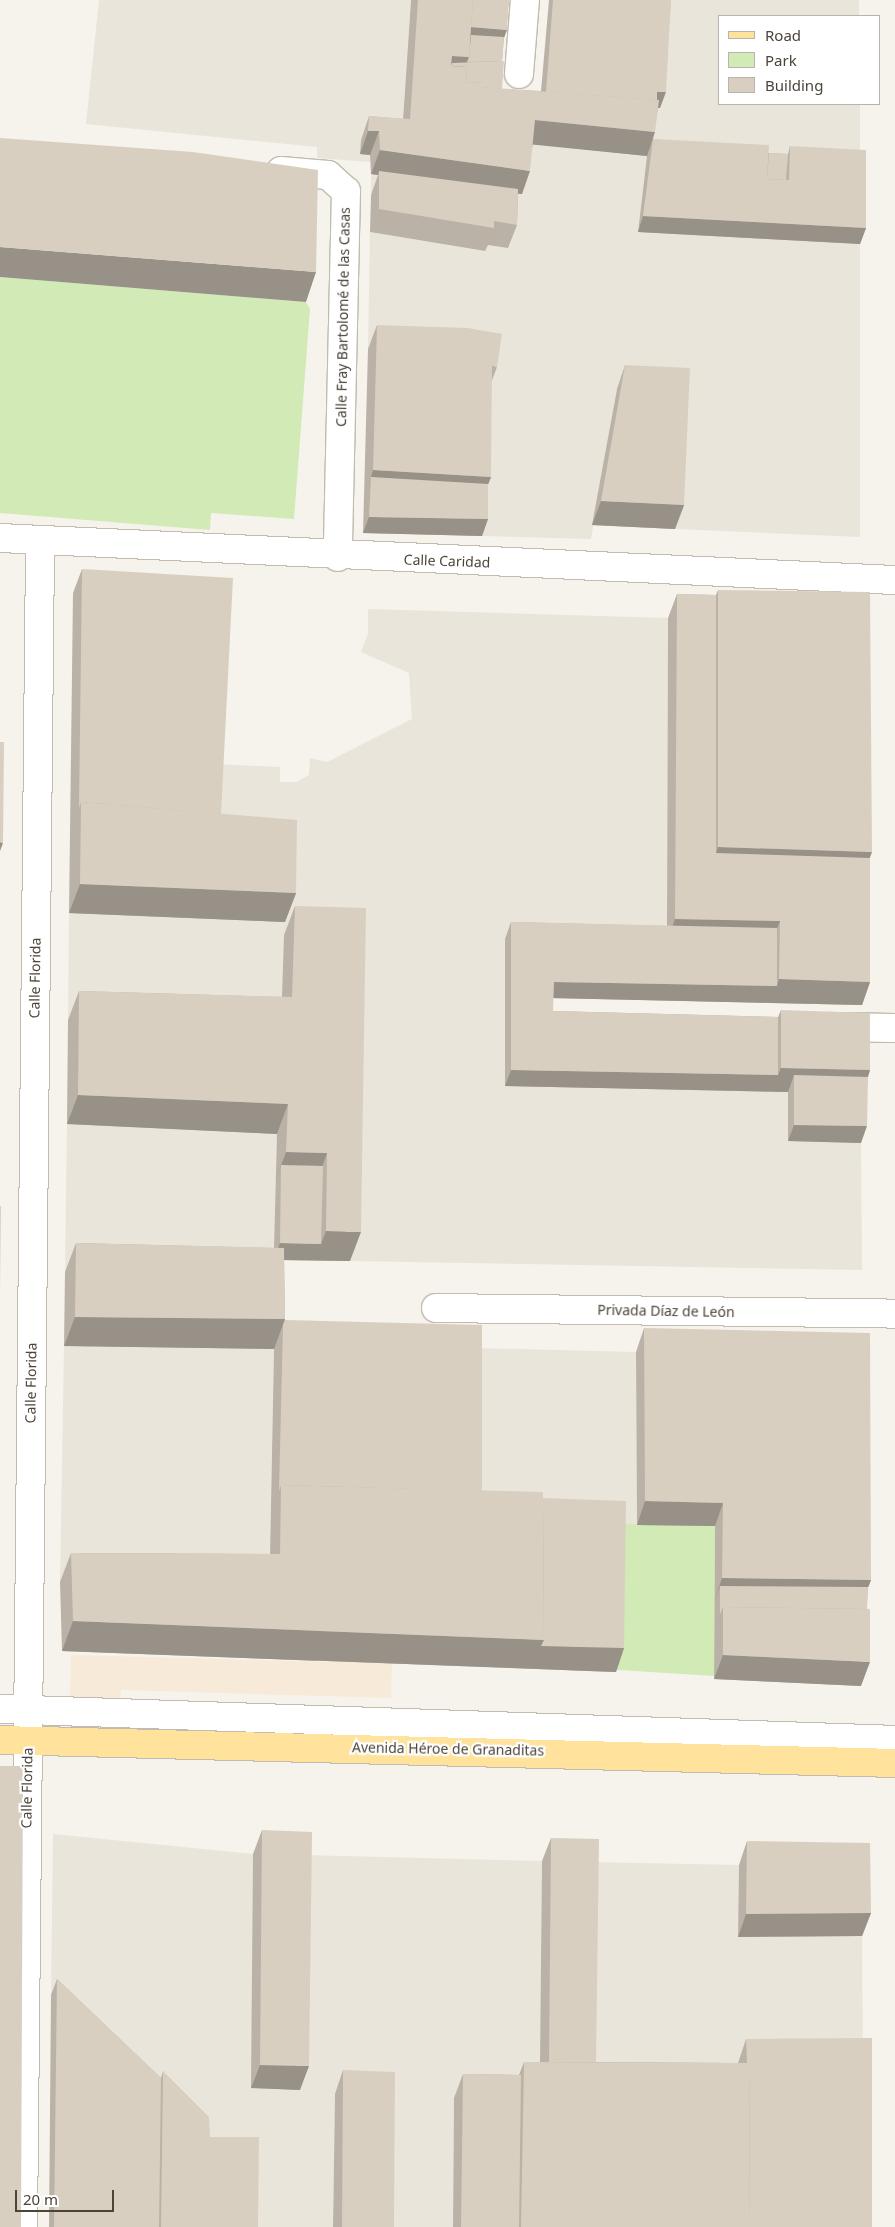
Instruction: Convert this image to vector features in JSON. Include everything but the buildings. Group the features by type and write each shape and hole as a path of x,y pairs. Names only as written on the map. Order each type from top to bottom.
{"main road":[{"name":"Avenida Héroe de Granaditas","path":"0,1740 28,1739 895,1763"}],"street":[{"path":"519,74 525,0"},
{"name":"Calle Fray Bartolomé de las Casas","path":"256,169 328,175 346,191 338,557"},
{"name":"Calle Caridad","path":"0,538 338,557 895,580"},
{"name":"Calle Florida","path":"22,2227 40,540"},
{"path":"806,1026 895,1028"},
{"name":"Privada Díaz de León","path":"436,1308 895,1314"},
{"path":"0,1709 895,1740"}],"shaded area":[{"path":"99,0 411,0 401,143 360,154 370,155 370,162 317,158 317,147 86,124"},
{"path":"655,0 859,0 859,15 718,15 718,105 860,105 860,166 647,156 638,232 860,244 860,537 675,529 617,389 591,539 482,536 368,349 370,232 485,251 371,195 371,174 521,194 527,144 610,152 651,108 660,108"},
{"path":"368,609 668,618 667,942 505,939 593,1088 788,1092 788,1141 861,1143 862,1270 350,1261 355,938 281,1027 68,1020 69,913 212,844 216,764 280,767 280,782 296,782 309,775 310,758 327,762 412,719 409,673 361,652 368,634"},
{"path":"67,1124 277,1134 274,1260 65,1272"},
{"path":"64,1346 274,1349 269,1584 60,1582"},
{"path":"474,1348 636,1352 637,1525 474,1521"},
{"path":"332,1523 392,1662 391,1698 121,1690 120,1702 70,1701 71,1655 328,1662"},
{"path":"53,1834 253,1854 252,2088 300,2090 304,1855 542,1861 540,2092 454,2098 453,2227 385,2227 335,2094 333,2227 249,2227 201,2160 51,1995"},
{"path":"591,1862 739,1865 738,1937 862,1936 863,2061 587,2092"}],"green space":[{"path":"0,277 306,302 310,309 294,519 211,513 210,530 0,513"},
{"path":"536,1522 715,1526 714,1676 539,1665"}]}
